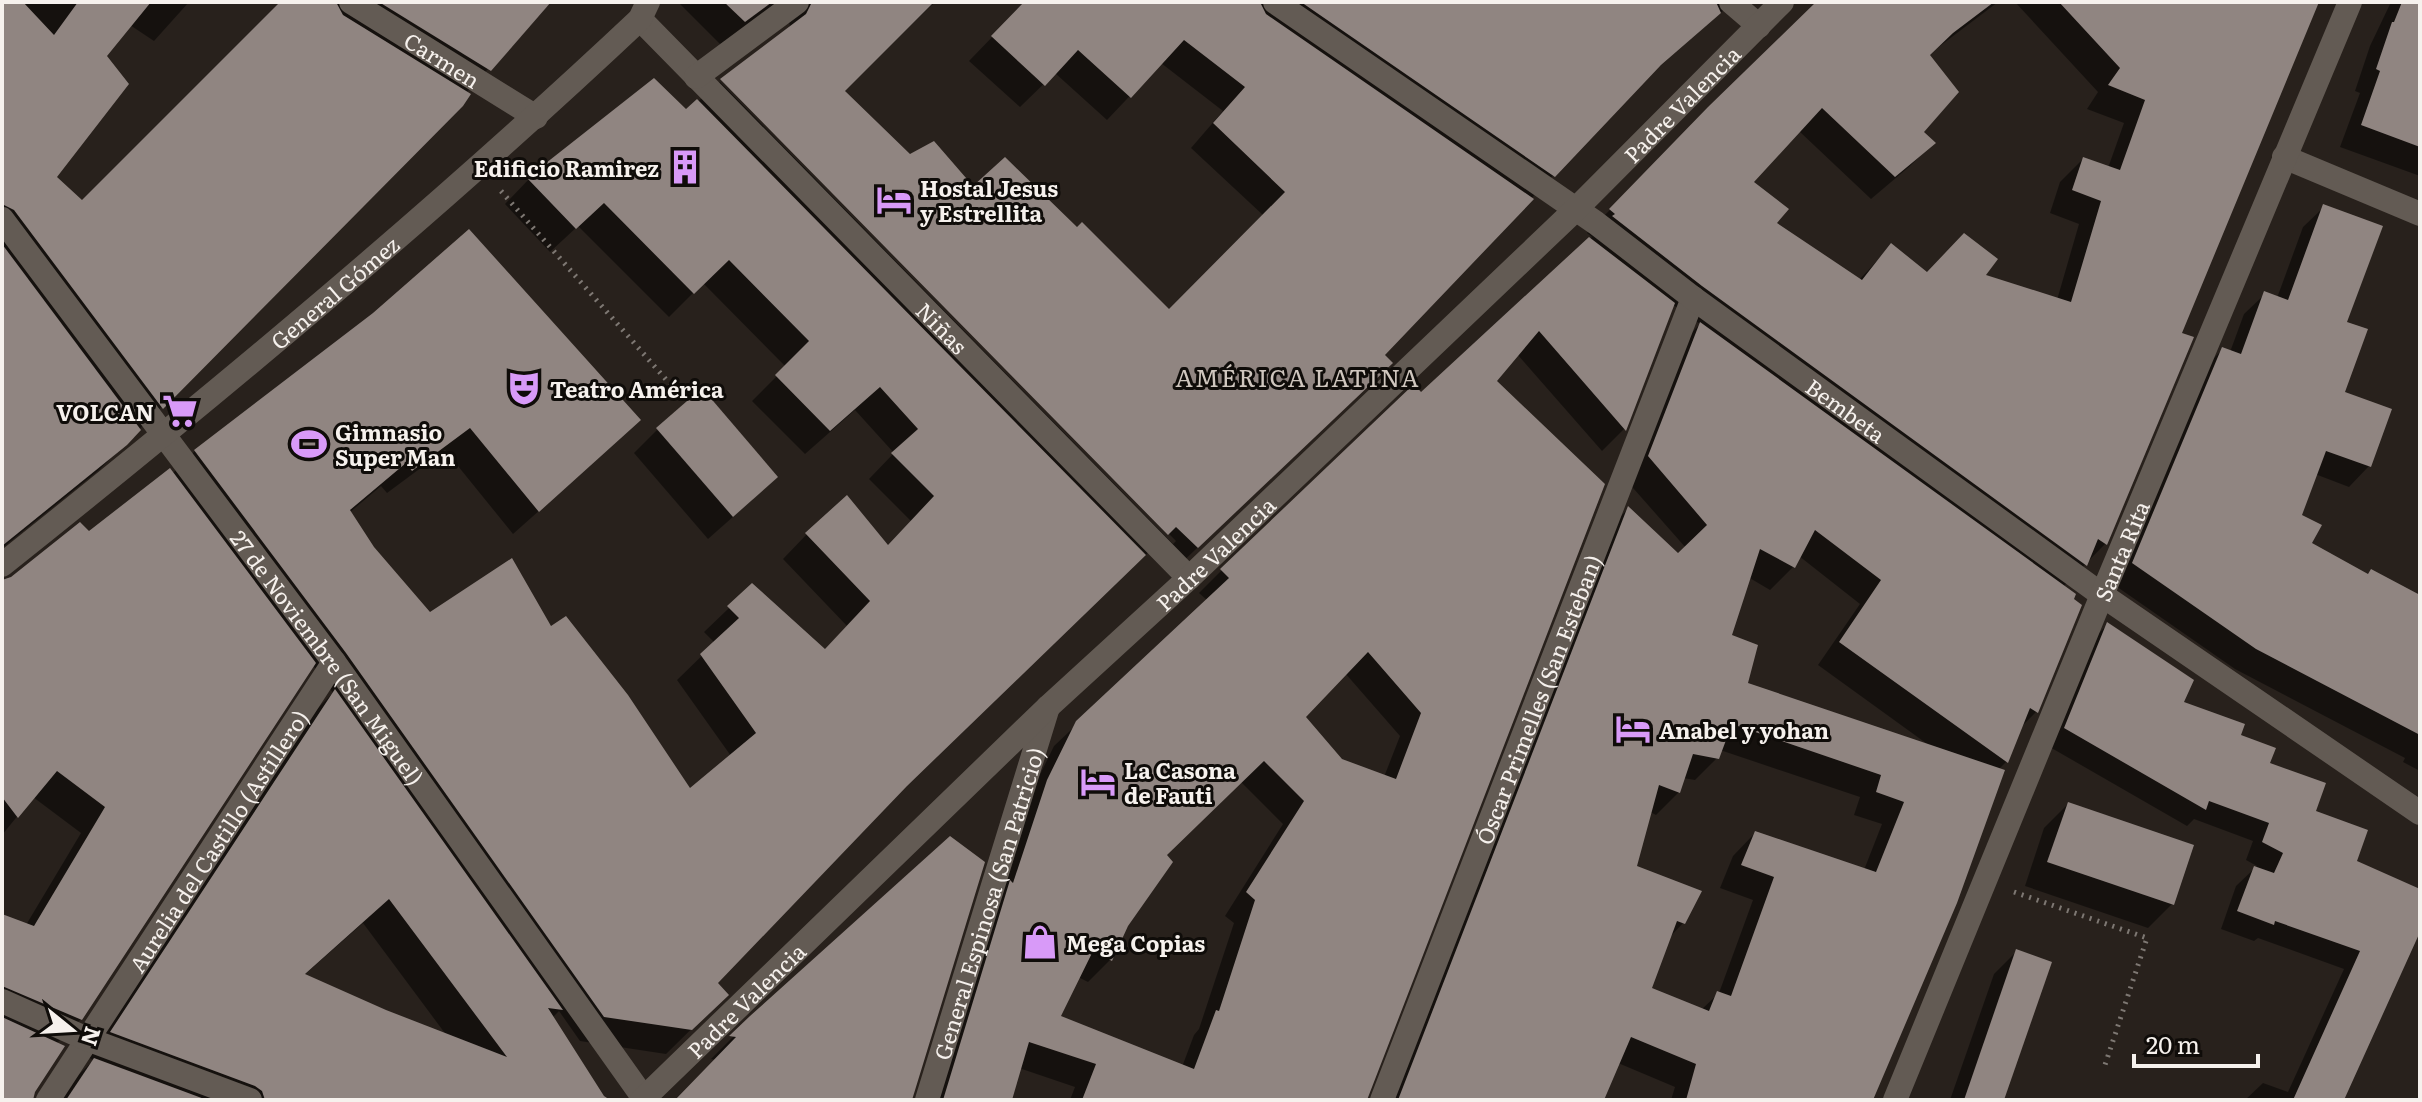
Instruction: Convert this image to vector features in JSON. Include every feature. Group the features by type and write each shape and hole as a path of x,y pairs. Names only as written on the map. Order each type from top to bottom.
{"street":[{"name":"Carmen","path":"351,2 536,117"},
{"path":"696,77 797,2"},
{"name":"Bembeta","path":"1275,2 1575,210 2102,595 2420,813"},
{"path":"1731,2 1759,26"},
{"name":"Padre Valencia","path":"644,1099 1048,707 1189,578 1575,210 1782,2"},
{"name":"Santa Rita","path":"1895,1100 1983,881 2350,2"},
{"name":"General Gómez","path":"2,565 296,327 536,117 644,10"},
{"name":"Niñas","path":"644,10 696,77 1189,578"},
{"path":"2284,157 2420,214"},
{"name":"27 de Noviembre (San Miguel)","path":"2,219 334,662 644,1099"},
{"name":"Óscar Primelles (San Esteban)","path":"1382,1100 1693,298"},
{"name":"Aurelia del Castillo (Astillero)","path":"48,1100 334,662"},
{"name":"General Espinosa (San Patricio)","path":"927,1100 1048,707"},
{"path":"2,1001 87,1039 250,1100"}],"path":[{"path":"481,166 677,392"},
{"path":"1983,881 2147,938 2104,1068"}],"building":[{"path":"2,2 23,2 54,35 78,2 151,2 107,56 129,84 57,177 82,200 280,2 336,2 343,15 471,94 463,106 163,409 14,210 2,204"},
{"path":"379,2 551,2 491,71"},
{"path":"724,2 772,2 745,22"},
{"path":"812,2 934,2 845,91 910,154 934,141 973,186 1005,157 1077,227 1082,222 1169,309 1285,192 1213,123 1245,87 1184,40 1131,98 1078,50 1045,86 991,36 1024,2 1260,2 1266,14 1534,199 1385,355 1393,363 1198,548 1176,527 1168,535 720,79 806,14"},
{"path":"1301,2 1716,2 1721,13 1661,65 1555,177"},
{"path":"1816,2 1994,2 1930,55 1959,92 1924,132 1936,143 1895,177 1822,108 1754,182 1789,209 1777,223 1862,280 1891,243 1927,272 1964,233 1998,259 1986,275 2071,302 2101,201 2072,190 2083,157 2120,170 2145,100 2108,85 2120,68 2059,2 2319,2 2182,333 2194,337 2107,545 2098,539 2087,566 1702,286 1612,216 1615,214 1609,209"},
{"path":"2402,2 2420,2 2420,147 2361,125 2380,71 2376,69"},
{"path":"654,78 686,109 697,99 1146,555 907,786 718,983 729,995 692,1030 604,1017 346,653 194,450 373,313 469,229 641,420 539,512 470,428 412,471 406,463 350,510 374,547 430,612 512,558 551,626 566,616 628,695 690,788 756,733 700,654 739,618 727,606 752,583 825,649 870,601 805,533 847,495 888,545 934,496 891,453 918,429 880,387 830,431 775,375 809,341 729,260 694,294 604,203 576,229 527,178"},
{"path":"2323,204 2383,226 2347,322 2368,329 2345,392 2392,409 2371,467 2326,451 2302,515 2322,525 2312,543 2368,574 2371,569 2420,595 2420,735 2256,649 2132,563 2222,347 2241,354 2264,291 2288,300"},
{"path":"1589,237 1675,303 1626,431 1539,331 1497,381 1605,484 1367,1100 1082,1100 1096,1064 1029,1042 1012,1100 943,1100 1010,880 1013,883 1047,780 1076,721 1229,578 1220,569 1414,384 1421,392","holes":["1368,652 1421,713 1396,779 1342,759 1306,717","1264,761 1304,801 1246,892 1255,900 1219,1011 1216,1010 1194,1069 1061,1016 1093,951 1112,961 1128,926 1173,862 1167,855"]},
{"path":"2,244 141,430 127,445 2,546"},
{"path":"1700,322 2076,594 2074,599 2082,605 2038,713 2030,708 2008,763 1839,642 1881,580 1815,530 1795,568 1760,549 1732,635 1758,645 1748,683 2005,770 1957,903 1873,1100 1686,1100 1696,1064 1631,1037 1604,1100 1398,1100 1628,506 1678,553 1707,525 1648,456","holes":["1732,724 1881,775 1876,792 1904,802 1876,872 1755,831 1741,865 1774,877 1731,996 1717,991 1709,1011 1652,988 1677,921 1685,924 1702,891 1637,866 1659,785 1680,793 1693,754 1719,759"]},
{"path":"702,388 778,477 733,517 656,428"},
{"path":"170,468 316,663 82,1020 2,986 2,914 34,926 105,807 57,771 18,818 2,797 2,580 11,577 80,522 89,531"},
{"path":"2107,622 2194,680 2184,702 2245,724 2241,735 2276,748 2270,763 2326,783 2316,811 2368,830 2357,861 2420,889 2420,932 2344,1100 2293,1100 2360,951 2237,911 2254,866 2274,873 2283,853 2262,842 2269,823 2209,801 2206,810 2064,728"},
{"path":"335,689 563,1010 548,1008 604,1096 610,1100 265,1100 262,1091 255,1086 110,1032","holes":["389,899 507,1057 386,1010 305,974"]},
{"path":"2068,802 2194,845 2174,905 2047,862"},
{"path":"950,836 985,862 912,1100 675,1100 736,1037 729,1036"},
{"path":"2016,949 2052,962 2004,1100 1964,1100"},
{"path":"2,1017 65,1046 33,1100 2,1100"},
{"path":"94,1058 207,1100 66,1100"}],"place":[{"name":"Edificio Ramirez","path":"685,167"},
{"name":"Hostal Jesus y Estrellita","path":"894,200"},
{"name":"Teatro América","path":"524,388"},
{"name":"VOLCAN","path":"180,411"},
{"name":"Gimnasio Super Man","path":"309,444"},
{"name":"Anabel y yohan","path":"1633,729"},
{"name":"La Casona de Fauti","path":"1098,782"},
{"name":"Mega Copias","path":"1040,942"}],"district":[{"name":"AMÉRICA LATINA","path":"1298,376"}]}
